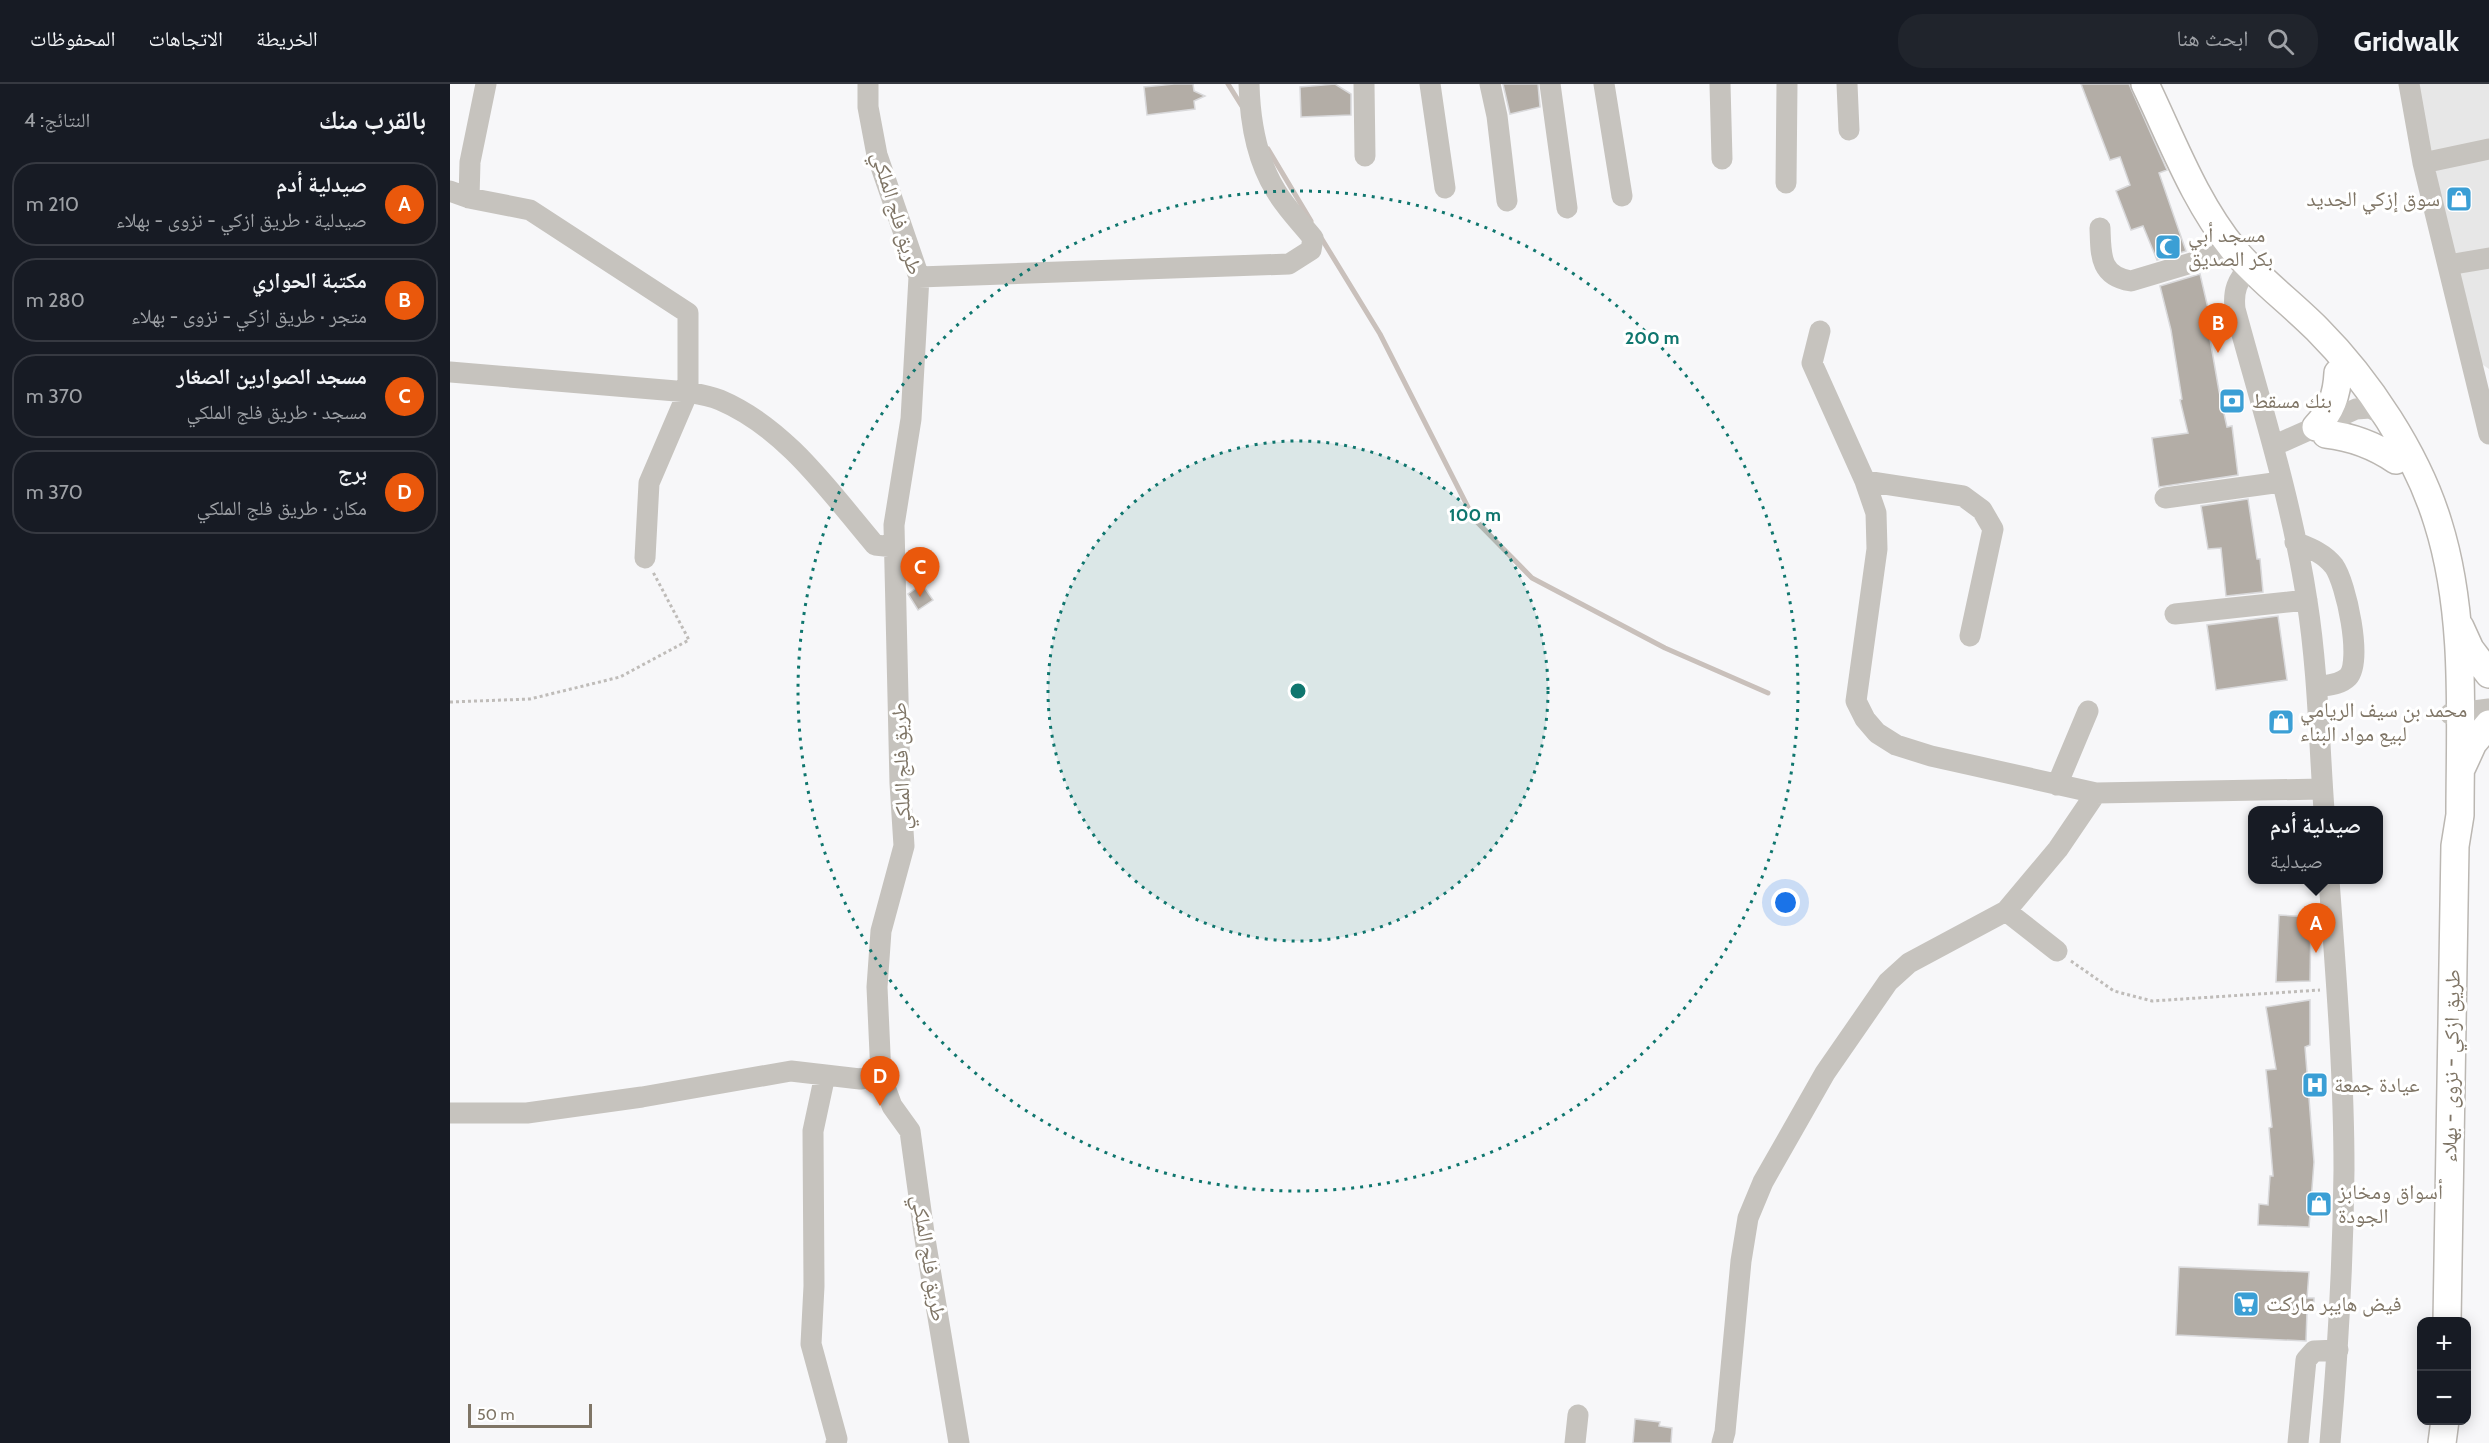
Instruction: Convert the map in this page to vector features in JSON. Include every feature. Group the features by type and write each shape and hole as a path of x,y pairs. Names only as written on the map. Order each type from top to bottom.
{"main road":[{"name":"طريق ازكي - نزوى - بهلاء","path":"2145,84 2198,192 2221,232 2242,259 2328,340 2371,408 2417,470 2438,523 2452,582 2457,620 2450,817 2455,846 2447,1317"},
{"name":"طريق ازكي - نزوى - بهلاء","path":"2285,301 2302,328 2338,373 2371,408 2419,502 2434,548 2447,632 2460,774 2460,823 2455,846"},
{"path":"2338,373 2335,397 2324,418 2321,431 2370,444 2396,460"},
{"path":"2457,620 2470,649 2489,674"},
{"path":"2460,774 2473,743 2489,724"},
{"path":"2442,1443 2445,1425"},
{"path":"2446,1425 2447,1443"}],"street":[{"path":"486,84 470,162 460,195 530,210 688,313 688,392 650,483 645,558"},
{"name":"طريق فلج الملكي","path":"868,84 868,107 878,154 919,277 911,419 894,525 900,783 904,846 881,931 877,987 881,1076 892,1106 910,1131 924,1233 959,1443"},
{"path":"919,277 1290,264 1311,250 1313,238 1276,192 1261,160 1253,125 1249,84"},
{"path":"1364,84 1365,156"},
{"path":"1430,84 1445,188"},
{"path":"1490,84 1497,116 1507,201"},
{"path":"1550,84 1568,208"},
{"path":"1604,84 1622,196"},
{"path":"1720,84 1722,159"},
{"path":"1786,183 1787,84"},
{"path":"1847,84 1849,130"},
{"path":"2409,84 2423,163 2448,265 2484,394 2489,434"},
{"path":"2423,163 2488,155"},
{"path":"2100,228 2101,253 2107,270 2114,276 2131,281 2242,259 2234,299 2235,309 2274,452 2307,600 2318,687 2324,806"},
{"path":"2448,265 2489,258"},
{"path":"1820,331 1812,363 1865,481 1876,513 1877,549 1856,701 1865,719 1877,733 1896,745 1931,756 2096,793 2322,789"},
{"path":"450,372 688,392 718,400 770,430 813,471 875,545 894,547"},
{"path":"2274,452 2371,408"},
{"path":"1865,481 1963,496 1982,510 1993,529 1970,636"},
{"path":"2165,498 2281,482"},
{"path":"2295,542 2318,551 2326,558 2339,574 2346,595 2354,664 2352,671 2342,681 2318,687"},
{"path":"2175,614 2307,600"},
{"path":"2455,706 2489,698"},
{"path":"2455,706 2489,709"},
{"path":"2057,785 2088,711"},
{"path":"1722,1443 1725,1432 1741,1261 1748,1218 1763,1182 1825,1073 1888,982 1909,963 2006,911 2058,849 2096,793"},
{"path":"2329,884 2337,988 2344,1169 2338,1350 2330,1443"},
{"path":"2006,911 2057,951"},
{"path":"450,1113 527,1113 642,1097 791,1071 860,1079 881,1076"},
{"path":"825,1075 813,1131 814,1286 811,1344 837,1439 836,1443"},
{"path":"2298,1443 2306,1360 2312,1352 2318,1350 2338,1350"},
{"path":"1575,1443 1578,1415"}],"path":[{"path":"450,702 530,699 620,677 689,640 645,558"},
{"path":"2057,951 2115,991 2152,1000 2337,988"}],"shaded area":[{"name":"سوق إزكي الجديد","path":"2415,84 2489,84 2489,369 2473,358"}],"building":[{"path":"1193,84 1194,91 1205,96 1194,101 1195,109 1147,115 1144,87"},
{"path":"1335,84 1351,94 1351,115 1301,117 1300,87"},
{"path":"1503,84 1538,84 1540,107 1510,114"},
{"path":"2081,84 2129,84 2167,170 2159,173 2186,251 2157,260 2143,226 2131,230 2116,191 2130,185 2120,157 2110,160"},
{"path":"2200,274 2211,321 2207,322 2219,391 2227,427 2232,426 2238,475 2159,487 2152,438 2188,433 2180,400 2182,399 2171,330 2160,286"},
{"path":"2248,499 2257,559 2260,559 2263,592 2226,596 2221,548 2208,549 2201,506"},
{"path":"922,584 933,600 918,610 908,594"},
{"path":"2278,616 2287,680 2216,690 2207,625"},
{"path":"2279,915 2311,917 2310,981 2276,982"},
{"path":"2310,1000 2310,1045 2305,1047 2314,1162 2309,1227 2258,1225 2259,1204 2268,1205 2270,1176 2273,1176 2269,1128 2272,1127 2266,1070 2276,1069 2266,1007"},
{"name":"فيض هايبر ماركت","path":"2179,1267 2309,1272 2307,1298 2314,1298 2314,1311 2307,1311 2306,1341 2176,1335"},
{"path":"1635,1419 1660,1422 1659,1426 1672,1428 1671,1443 1633,1443"}],"waterway":[{"path":"1228,84 1243,108"},
{"path":"1268,149 1311,221"},
{"path":"1320,236 1380,334 1474,519 1532,578 1665,648 1768,693"}],"place":[{"name":"سوق إزكي الجديد","path":"2459,199"},
{"name":"مسجد أبي بكر الصديق","path":"2168,247"},
{"name":"مكتبة الحواري","path":"2218,353"},
{"name":"بنك مسقط","path":"2232,401"},
{"name":"مسجد الصوارين الصغار","path":"920,597"},
{"name":"محمد بن سيف الريامي لبيع مواد البناء","path":"2281,722"},
{"name":"صيدلية أدم","path":"2316,953"},
{"name":"عيادة جمعة","path":"2315,1085"},
{"name":"برج","path":"880,1106"},
{"name":"أسواق ومخابز الجودة","path":"2319,1204"},
{"name":"فيض هايبر ماركت","path":"2246,1304"}]}
